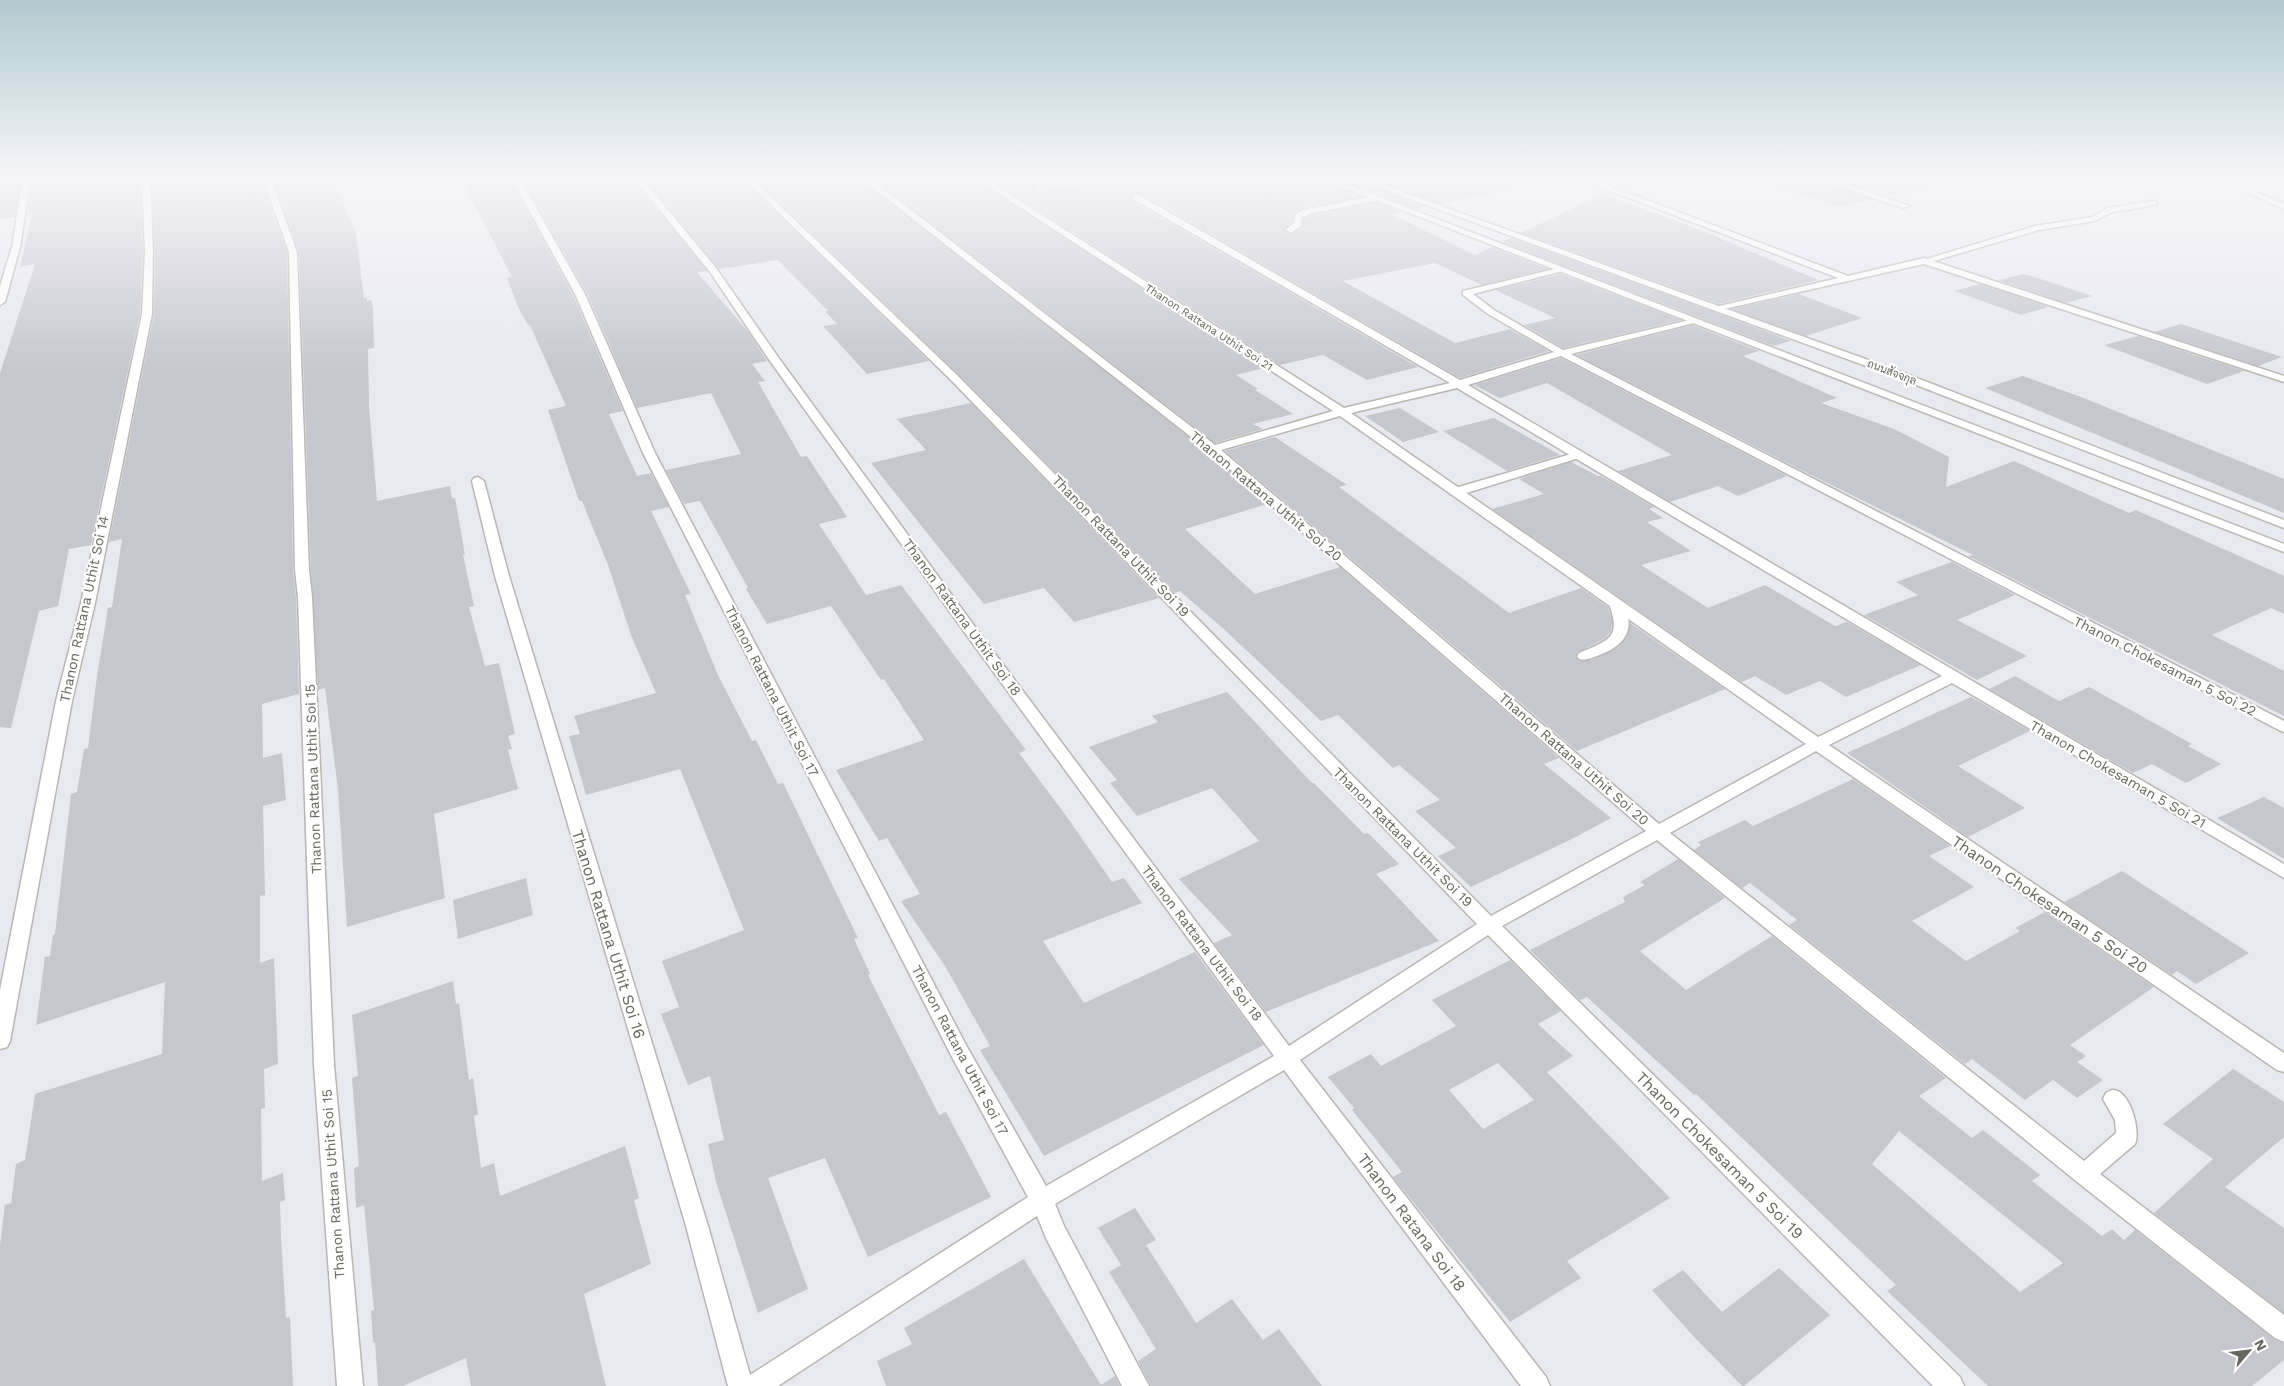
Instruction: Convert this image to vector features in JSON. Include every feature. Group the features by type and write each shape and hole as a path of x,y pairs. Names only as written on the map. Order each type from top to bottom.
{"street":[{"path":"0,302 17,241"},
{"name":"Thanon Rattana Uthit Soi 14","path":"0,1041 64,701 88,603 113,474 148,314 149,241"},
{"name":"Thanon Rattana Uthit Soi 15","path":"289,241 293,252 302,570 306,607 324,1064 350,1386"},
{"name":"Thanon Rattana Uthit Soi 17","path":"550,241 580,294 649,453 958,1051 1042,1200 1054,1231 1136,1386"},
{"name":"Thanon Rattana Uthit Soi 18","path":"689,241 713,270 774,359 973,634 1287,1058"},
{"name":"Thanon Rattana Uthit Soi 19","path":"814,241 906,328 1040,463 1291,724 1489,925"},
{"name":"Thanon Rattana Uthit Soi 20","path":"945,241 1213,449 1658,832 2084,1174 2284,1330"},
{"name":"Thanon Rattana Uthit Soi 21","path":"1076,241 1342,412 1616,604"},
{"name":"Thanon Chokesaman 5 Soi 21","path":"1211,241 1459,384 2284,872"},
{"name":"ถนนสัจจกุล","path":"1485,241 2284,548"},
{"path":"1505,241 1514,252"},
{"name":"ถนนสัจจกุล","path":"1527,241 1892,372 2284,524"},
{"path":"1747,241 1849,279"},
{"path":"1718,309 1849,279 1993,241"},
{"path":"1924,260 2284,378"},
{"name":"Thanon Chokesaman 5 Soi 22","path":"1560,269 1466,293 1491,312 1562,353 2284,727"},
{"path":"1213,449 1342,412 1459,384 1562,353 1691,320"},
{"path":"1866,386 1892,372"},
{"path":"1456,492 1578,455"},
{"name":"Thanon Rattana Uthit Soi 16","path":"478,481 502,576 691,1207 742,1386"},
{"path":"1584,656 1609,646 1621,633 1623,620 1616,604"},
{"name":"Thanon Chokesaman 5 Soi 20","path":"1616,604 2284,1064"},
{"path":"756,1386 1042,1200 1287,1058 1489,925 1817,744 1952,677"},
{"name":"Thanon Chokesaman 5 Soi 19","path":"1489,925 1951,1386"},
{"name":"Thanon Ratana Soi 18","path":"1287,1058 1537,1386"},
{"path":"2084,1174 2127,1137 2125,1118 2113,1099"}],"building":[{"path":"26,241 143,241 140,314 91,545 69,549 58,606 39,611 11,728 0,727 0,373 35,264 20,267"},
{"path":"155,241 283,241 287,252 293,570 296,597 299,694 262,704 263,758 282,753 286,800 263,806 265,895 260,896 260,963 274,958 278,1064 264,1069 265,1108 261,1109 262,1181 283,1173 285,1200 280,1202 281,1238 286,1318 290,1317 293,1386 0,1386 0,1245 5,1205 11,1203 16,1164 25,1160 35,1094 162,1054 165,982 36,1025 45,957 50,956 53,935 55,934 71,794 77,792 84,749 88,748 108,608 112,607 122,539 109,542 154,314"},
{"path":"295,241 357,241 364,298 367,297 367,301 371,300 373,308 374,348 368,349 369,406 377,501 450,486 452,498 455,498 465,555 463,555 474,606 469,607 485,666 499,663 515,734 508,736 512,749 508,750 518,789 434,814 445,898 347,927 338,789 325,688 318,690 311,570 299,252"},
{"path":"493,241 543,241 573,295 623,411 609,414 637,476 651,473 669,507 651,511 691,594 685,595 718,675 752,741 756,740 778,784 783,783 858,938 854,939 870,974 868,975 939,1115 946,1112 991,1197 868,1257 825,1158 768,1178 808,1289 758,1313 716,1182 708,1144 724,1140 710,1076 688,1085 661,1014 679,1007 662,961 744,930 680,769 586,795 569,736 580,734 574,716 656,693 631,635 608,565 582,501 579,501 548,410 566,406 530,325 528,325 518,307 507,278 512,277"},
{"path":"557,241 682,241 707,271 697,272 750,334 767,361 752,364 765,381 758,382 801,457 807,456 847,517 819,524 866,595 901,585 1026,750 1019,753 1067,817 1112,882 1124,878 1142,903 1043,941 1084,1003 1195,952 1264,1045 1044,1156 980,1050 990,1046 945,966 901,901 920,894 887,838 879,841 836,770 924,740 884,679 881,680 831,606 767,624 746,589 748,588 700,501 684,504 666,470 741,454 711,393 637,408 587,293"},
{"path":"696,241 805,241 929,361 867,374 823,326 837,324 825,311 828,311 778,260 719,269"},
{"path":"819,241 938,241 1208,452 1267,504 1185,529 1255,594 1340,567 1559,758 1544,764 1611,818 1572,839 1471,887 1438,856 1456,848 1415,811 1440,800 1399,765 1393,768 1338,715 1321,721 1226,631 1180,591 1175,593 958,374"},
{"path":"954,241 1069,241 1264,368 1236,375 1258,389 1255,390 1293,414 1253,424 1263,429 1215,443"},
{"path":"1086,241 1200,241 1418,367 1367,380 1323,355 1280,365"},
{"path":"1222,241 1446,241 1475,255 1492,247 1548,269 1482,285 1435,263 1343,281 1455,343 1510,329 1549,351 1460,378"},
{"path":"1518,241 1791,341 1773,346 1502,242"},
{"path":"1542,241 1726,241 1818,280 1719,304"},
{"path":"1561,274 1681,320 1563,348 1524,325 1555,318 1495,290"},
{"path":"2024,274 2092,296 2066,303 1998,280"},
{"path":"1980,284 2049,307 2021,315 1954,291"},
{"path":"1799,294 1862,318 1806,336 1732,309"},
{"path":"2181,324 2282,357 2258,366 2154,332"},
{"path":"1693,325 1759,351 1743,356 1837,398 1821,403 1894,429 1949,457 1946,487 2014,461 2129,513 2136,510 2284,576 2284,614 2271,608 2212,635 2284,671 2284,716 1968,556 1973,555 1576,355"},
{"path":"2138,336 2244,371 2207,384 2104,345"},
{"path":"1561,358 1787,476 1738,496 1718,486 1670,502 1618,471 1672,455 1547,383 1500,398 1474,385"},
{"path":"2023,376 2081,397 2284,479 2284,513 1985,388"},
{"path":"971,403 1159,598 1074,622 1044,588 984,604 871,463 926,450 897,419"},
{"path":"1400,408 1439,432 1403,442 1365,416"},
{"path":"1494,418 1560,455 1507,471 1443,431"},
{"path":"1275,437 1347,485 1339,487 1509,613 1581,588 1608,607 1612,620 1611,631 1604,639 1577,653 1575,656 1579,661 1594,659 1619,647 1628,634 1630,623 1725,689 1577,751 1225,451"},
{"path":"1571,462 1601,476 1654,507 1649,509 1663,518 1647,522 1691,551 1641,565 1708,608 1765,585 1835,626 1847,622 1921,665 1846,697 1820,681 1786,695 1755,676 1742,682 1492,509 1544,494 1519,479"},
{"path":"1952,562 2015,595 1957,620 2027,656 1977,680 1864,615 1918,595 1896,582"},
{"path":"2015,676 2059,701 2089,687 2192,744 2188,746 2221,764 2186,783 2152,764 2133,773 1989,689"},
{"path":"1227,692 1312,783 1364,834 1368,833 1399,864 1376,874 1439,941 1266,1012 1214,943 1232,935 1179,879 1259,841 1212,788 1137,816 1110,783 1117,780 1089,747 1158,722 1152,716"},
{"path":"1971,697 2030,731 1958,766 2025,808 1968,837 1847,753"},
{"path":"1853,779 1950,846 1929,856 1974,887 1912,921 1966,961 2020,931 2015,928 2045,912 2154,987 2070,1045 2086,1056 2077,1062 2103,1080 2077,1098 2053,1080 2025,1100 1972,1059 1965,1064 1789,925 1797,920 1750,883 1742,888 1694,850 1701,845 1698,842 1745,820 1753,826"},
{"path":"2264,797 2284,808 2284,859 2217,818"},
{"path":"1678,859 1725,898 1640,951 1686,990 1772,936 1946,1078 1919,1096 1972,1138 1983,1130 2040,1175 2032,1181 2102,1236 2112,1229 2124,1240 2135,1230 2274,1339 2284,1344 2284,1360 2252,1386 1988,1386 1887,1291 1896,1285 1696,1094 1694,1095 1587,997 1580,1000 1530,950 1625,902 1623,897 1645,885 1640,882","holes":["1899,1131 2063,1263 2020,1292 1872,1164"]},
{"path":"2122,871 2249,953 2196,984 2177,971 2172,975 2064,902"},
{"path":"526,878 533,915 458,939 453,900"},
{"path":"1510,960 1561,1011 1538,1024 1573,1056 1547,1072 1670,1198 1567,1261 1581,1278 1510,1322 1393,1177 1402,1172 1328,1077 1371,1054 1381,1066 1456,1026 1432,1000","holes":["1498,1063 1534,1100 1483,1129 1449,1090"]},
{"path":"453,981 456,1004 459,1003 469,1080 473,1078 478,1114 474,1116 481,1168 494,1163 500,1196 625,1146 639,1198 634,1200 651,1264 584,1294 606,1386 471,1386 466,1358 403,1386 378,1386 371,1311 374,1310 364,1205 356,1208 354,1168 359,1166 352,1078 358,1076 352,1015"},
{"path":"2233,1069 2284,1102 2284,1137 2225,1187 2284,1228 2284,1313 2154,1213 2213,1159 2163,1124"},
{"path":"1135,1208 1156,1240 1146,1245 1196,1323 1232,1299 1263,1340 1279,1329 1322,1386 1151,1386 1138,1361 1156,1349 1109,1272 1121,1265 1098,1228"},
{"path":"1024,1259 1101,1385 1115,1376 1120,1386 886,1386 877,1361 912,1344 904,1328"},
{"path":"1779,1268 1830,1315 1744,1386 1695,1338 1652,1290 1683,1270 1722,1312"}]}
